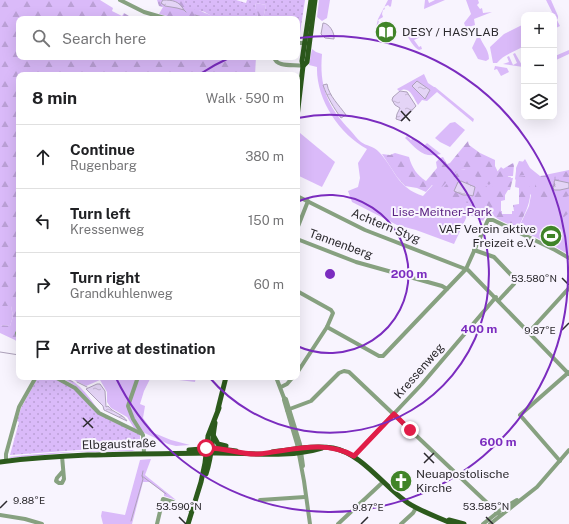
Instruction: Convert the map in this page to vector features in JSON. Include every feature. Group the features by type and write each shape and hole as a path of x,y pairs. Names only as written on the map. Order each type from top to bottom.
{"main road":[{"path":"300,92 303,66 306,62 306,43 310,0"},
{"path":"306,43 315,0"},
{"path":"188,524 201,482 206,474 209,450 225,380"},
{"path":"209,450 208,436 219,408"},
{"path":"213,434 219,444 241,449 249,453 273,455 300,450 322,448 337,449 354,456 404,500 416,508 442,518 464,524"},
{"name":"Elbgaustraße","path":"0,462 62,456 228,449 240,453 249,453"},
{"path":"442,518 453,524"}],"street":[{"path":"120,0 144,12 158,16"},
{"path":"300,43 306,43"},
{"path":"275,60 278,63 303,66"},
{"name":"Achtern Styg","path":"300,197 370,232 470,271 569,373"},
{"path":"300,221 308,201"},
{"path":"327,327 381,357 385,355 466,269 488,220 500,224 569,258"},
{"name":"Tannenberg","path":"300,240 356,262 442,286 447,289"},
{"name":"Kressenweg","path":"354,456 425,381 497,298 514,284 515,279 494,257 474,250"},
{"path":"529,332 569,288"},
{"path":"300,293 332,311 332,316 327,327 300,368"},
{"path":"288,410 311,401 337,374 344,371 352,374 499,514"},
{"path":"560,461 520,415 569,373"},
{"path":"6,461 6,454 19,407 33,380"},
{"path":"61,380 75,388 99,413 142,434"},
{"path":"137,380 128,406 133,419 142,434 144,453"},
{"path":"278,380 300,450 310,524"},
{"path":"281,387 290,380"},
{"path":"490,524 509,504 524,497 540,483 569,450"},
{"path":"62,456 63,471"},
{"path":"338,524 383,482"},
{"path":"260,500 306,497"},
{"path":"157,524 163,499 192,511"},
{"path":"401,524 413,513 416,508"},
{"path":"483,524 499,514"},
{"path":"0,515 25,519 42,524"}],"green space":[{"path":"0,0 100,0 113,8 112,11 122,16 16,16 16,60 256,60 255,72 16,72 16,341 0,333 0,325 10,326 13,316 11,306 0,306"},
{"path":"157,0 184,0 186,4 212,16 167,16 159,14 163,7 159,6"},
{"path":"184,0 236,0 246,3 247,0 305,0 300,33 300,16 264,16 266,5 256,3 255,7 258,16 213,16 193,9 185,3"},
{"path":"319,0 330,0 327,18 322,21 317,17"},
{"path":"388,0 392,0 390,7 388,5 384,7"},
{"path":"425,0 428,0 429,3 435,0 445,0 424,9"},
{"path":"466,0 478,0 479,3 477,5 480,9 482,8 483,13 492,12 474,19 475,25 466,28 464,23 471,14"},
{"path":"546,0 551,0 556,12 552,12"},
{"path":"256,3 266,5 264,16 258,16 255,7"},
{"path":"384,7 385,9 383,10 382,14 383,17 378,20 381,29 380,31 375,32 378,19"},
{"path":"124,13 129,16 122,16"},
{"path":"557,20 560,26 557,28"},
{"path":"521,26 521,48 506,55 497,63 493,63 490,47 504,34"},
{"path":"415,31 417,36 422,34 423,36 414,40 419,47 421,46 422,49 419,50 407,36"},
{"path":"479,33 489,55 489,59 486,61 478,59 472,48"},
{"name":"Lise-Meitner-Park","path":"312,49 322,54 321,66 324,86 331,105 336,113 360,141 375,148 379,152 407,188 423,196 448,168 497,172 501,167 507,172 508,177 511,177 493,217 487,214 483,221 468,214 454,244 416,230 397,225 352,202 348,191 358,187 360,178 358,163 367,149 347,134 331,114 320,91 317,67 309,65"},
{"path":"569,50 569,54 557,60 557,55"},
{"path":"515,53 521,64 521,67 503,64 509,62 507,57 509,56 513,65 517,63 513,54"},
{"path":"495,66 507,68 509,72 501,76 497,69 494,70"},
{"path":"424,74 428,83 474,119 473,122 437,92 427,101 422,100 418,105 413,95 409,91 399,91 397,89","holes":["417,81 430,90 425,99 412,86"]},
{"path":"455,122 465,130 450,147 435,138 450,123"},
{"path":"300,133 335,162 322,187 300,176"},
{"path":"407,136 411,140 413,138 423,147 427,143 441,154 429,155 421,152 405,138"},
{"path":"468,141 469,145 480,153 495,160 495,166 498,172 513,163 513,176 497,177 489,185 464,169 459,169 440,189 432,185 426,192 417,188 405,186 397,177 382,154 390,155 395,153 409,157 415,171 426,181 437,168 436,162 440,158 443,157 447,164 450,163"},
{"path":"525,159 530,168 540,176 569,170 569,255 554,246 518,229 529,206 531,195 515,179 516,171"},
{"path":"519,161 525,162 532,171 525,175 516,176 516,168"},
{"path":"463,171 467,176 465,178 468,180 479,182 487,187 488,193 482,205 460,201 441,190 458,172"},
{"path":"569,171 569,196 548,202 535,194 535,176 545,176"},
{"path":"525,176 530,189 530,195 527,209 518,228 494,216 488,209 487,204 495,180 513,178 510,190 508,190 505,195 505,200 501,201 502,214 512,214 512,211 514,211 513,205 519,204 519,188 515,187 516,177"},
{"path":"560,176 569,178 569,183 554,180 553,177"},
{"path":"566,202 569,204 569,213 564,217 547,210 551,209 560,214"},
{"path":"0,306 11,306 13,316 10,326 0,325"},
{"path":"36,380 60,380 73,387 96,412 140,435 140,448 78,450 10,455 19,422 17,421 21,408"},
{"path":"65,380 72,381 83,390 100,412 74,385"},
{"path":"74,380 100,380 86,386"},
{"path":"100,380 150,380 140,404 145,406 143,418 154,433 171,440 190,445 176,446 168,444 134,428 127,417 111,408 107,402 107,392"},
{"path":"179,380 195,380 195,382"},
{"path":"85,451 135,451 74,452 9,457"},
{"path":"151,459 145,475 176,500 164,496 164,493 150,482 143,482 132,524 103,524 101,516 102,511 125,515 140,460"}],"water":[{"path":"163,0 175,2 184,10 165,6 161,3"},
{"path":"323,23 331,29 334,34 334,39 325,38 321,34"},
{"path":"417,81 430,90 425,99 412,86"},
{"path":"327,84 332,96 346,115 341,118 323,85"},
{"path":"400,91 407,92 416,106 402,121 396,119 400,108 395,105 392,100 393,97"},
{"path":"555,180 569,183 569,188 554,190 553,187 555,185"},
{"path":"461,181 475,187 473,196 463,195 454,191 458,182"},
{"path":"100,384 105,391 106,407 108,406 127,421 104,410 103,406 86,389"}],"waterway":[{"path":"0,352 16,355"},
{"path":"69,380 73,382"},
{"path":"77,382 87,387"},
{"path":"143,471 142,476 166,494"},
{"path":"131,521 143,479 142,476"}],"place":[{"name":"DESY / HASYLAB","path":"386,32"},
{"name":"VAF Verein aktive Freizeit e.V.","path":"551,236"},
{"name":"Neuapostolische Kirche","path":"401,481"}],"route":[{"path":"206,448 228,449 240,453 259,454 263,452 274,452 312,446 334,448 354,456 394,414 410,430"}]}
